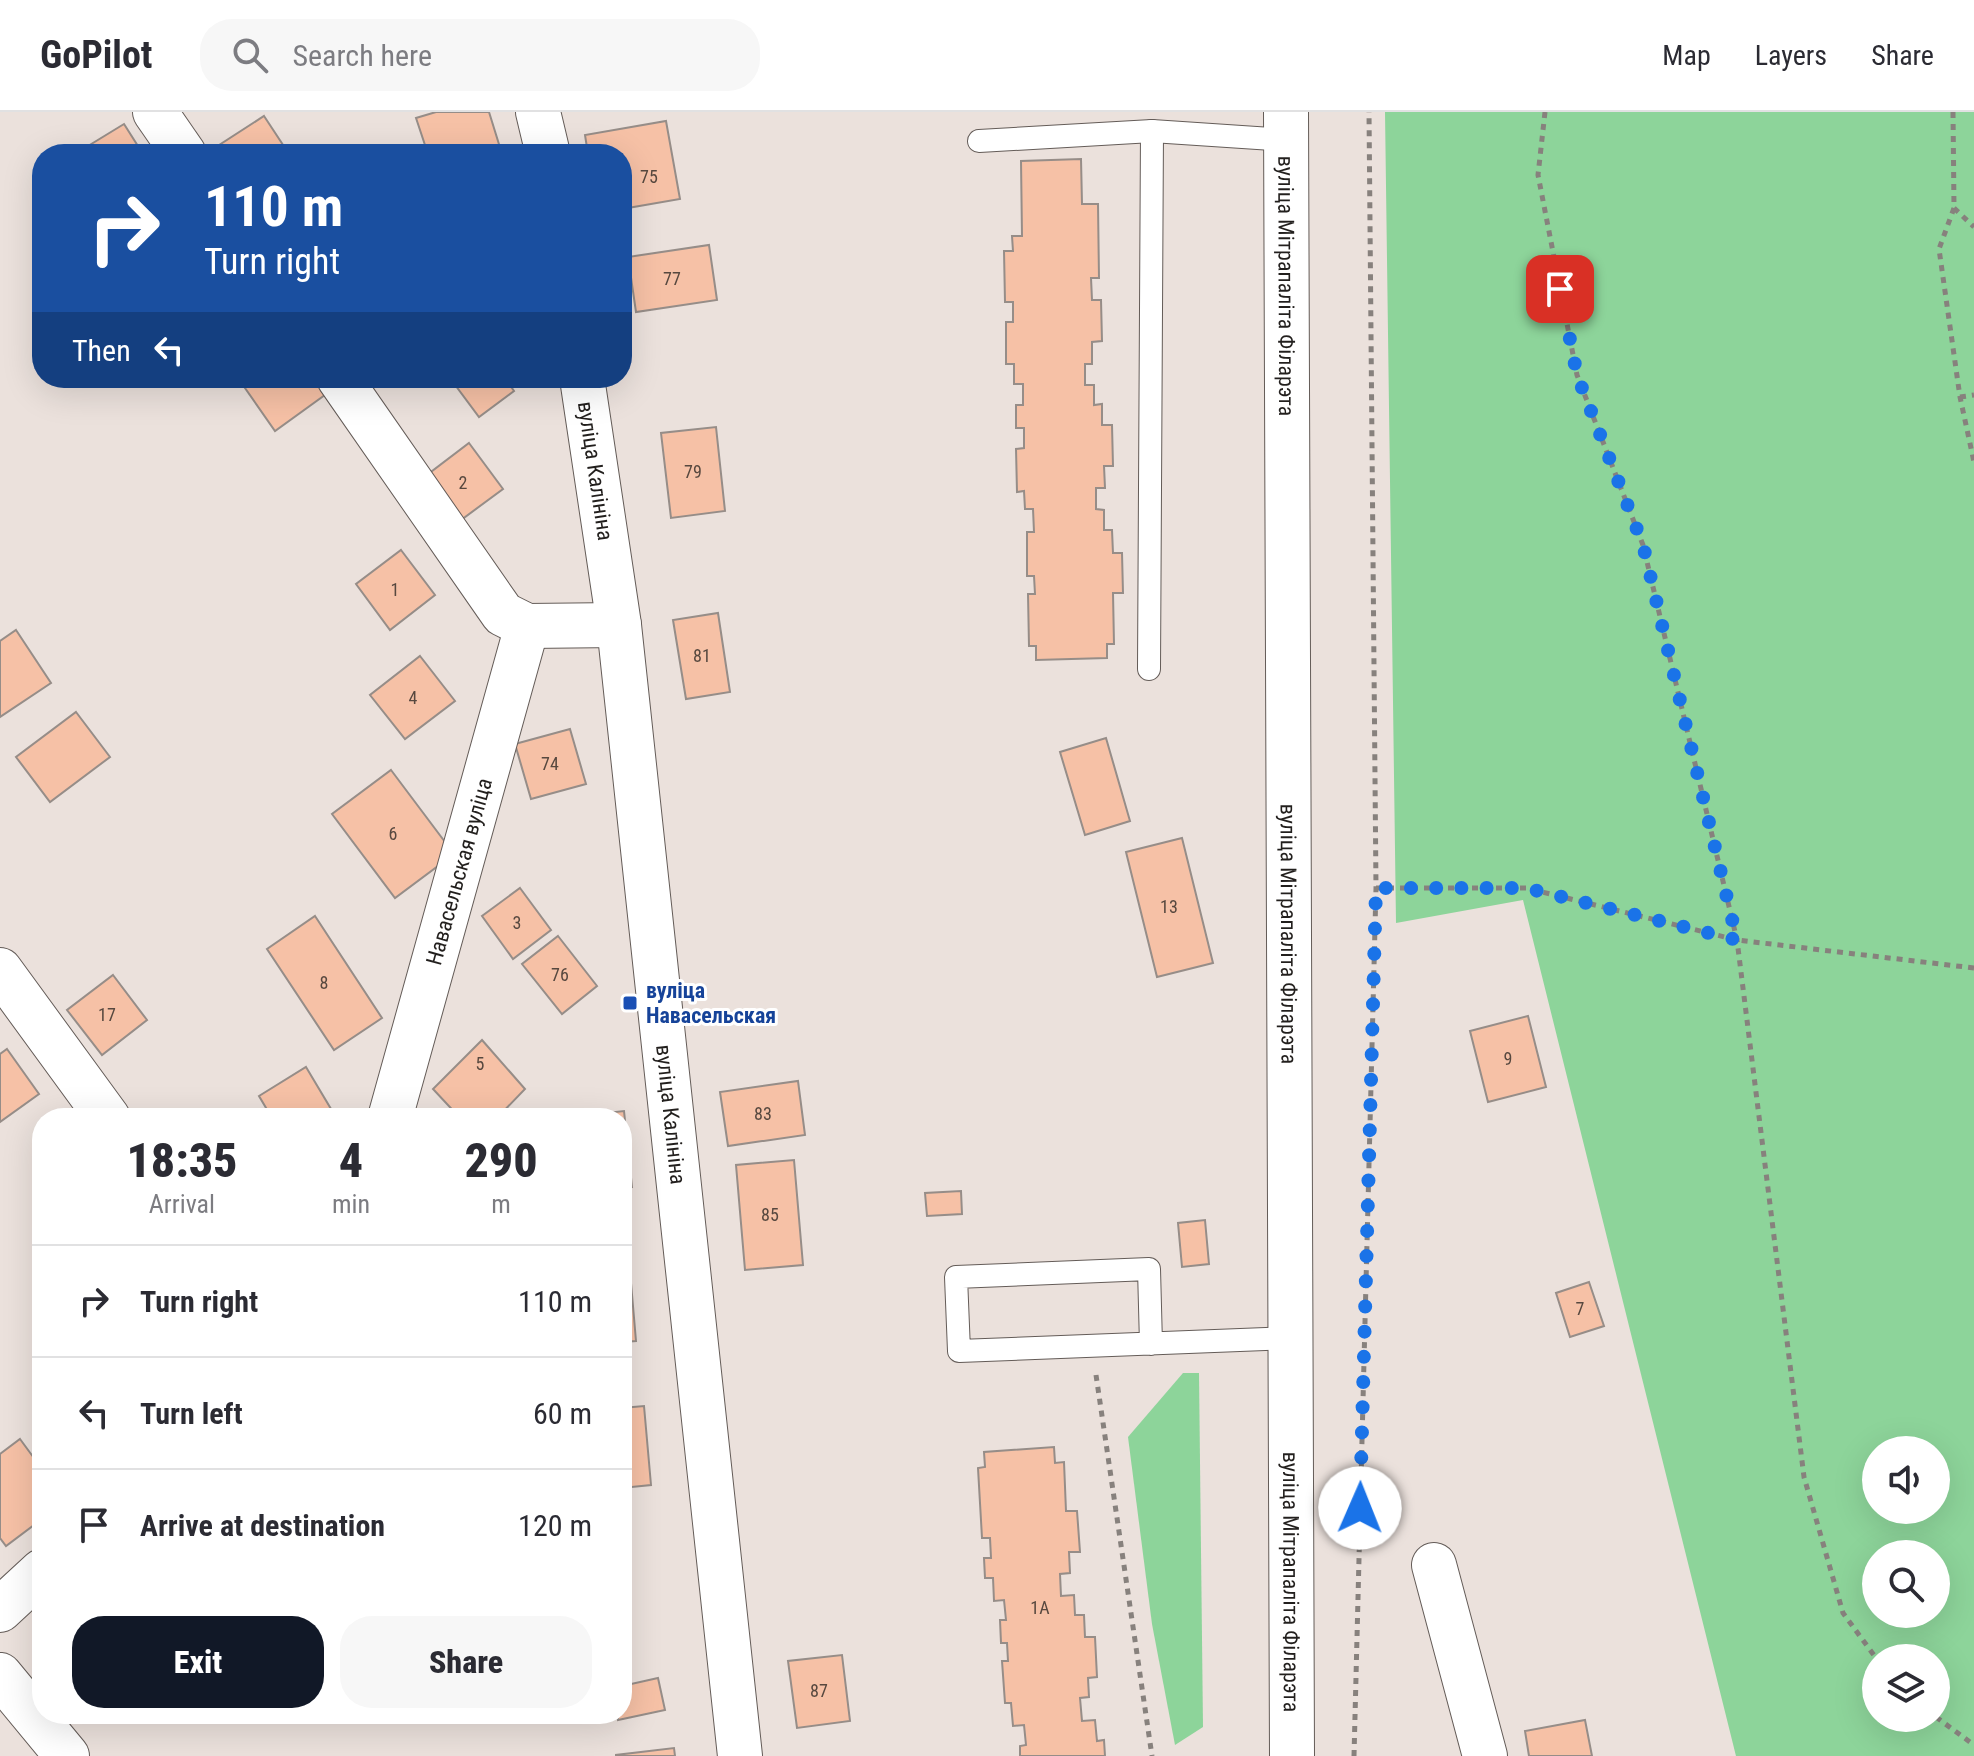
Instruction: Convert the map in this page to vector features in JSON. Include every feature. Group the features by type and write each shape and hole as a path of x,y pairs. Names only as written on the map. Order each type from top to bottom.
{"main road":[{"path":"155,112 177,144"},
{"path":"538,112 546,144"},
{"name":"вуліца Мітрапаліта Філарэта","path":"1286,126 1292,1756"},
{"path":"346,388 503,614 527,626 619,625"},
{"name":"вуліца Калініна","path":"583,388 619,625 740,1756"},
{"name":"Навасельская вуліца","path":"393,1108 527,626"},
{"path":"0,970 101,1108"},
{"path":"1434,1565 1485,1756"},
{"path":"0,1610 32,1580"},
{"path":"0,1675 32,1714"},
{"path":"41,1724 67,1756"}],"lane":[{"path":"979,141 1286,126"},
{"path":"1149,669 1152,131"},
{"path":"1151,1344 1149,1269 956,1277 959,1351 1151,1344 1291,1338"}],"path":[{"path":"1354,1756 1376,888 1369,112"},
{"path":"1545,112 1538,175 1577,375 1643,545 1737,940 1804,1477 1843,1613 1866,1644"},
{"path":"1953,112 1954,208 1939,249 1960,397 1974,462"},
{"path":"1954,208 1974,227"},
{"path":"1960,397 1974,395"},
{"path":"1376,888 1526,888 1737,940 1974,968"},
{"path":"1091,1346 1152,1756"},
{"path":"1950,1727 1974,1745"}],"green space":[{"path":"1385,112 1974,112 1974,1756 1736,1756 1523,900 1396,923"},
{"path":"1183,1373 1199,1373 1203,1727 1175,1745 1152,1624 1128,1437"}],"building":[{"path":"436,112 489,112 499,144 425,144 416,118"},
{"path":"264,116 282,144 221,144"},
{"path":"666,121 680,199 632,207 632,144 586,144 585,135"},
{"path":"124,124 137,144 91,144"},
{"path":"1081,159 1082,204 1098,204 1099,278 1091,278 1092,300 1101,300 1102,341 1092,342 1092,364 1085,364 1085,385 1094,385 1094,405 1102,404 1102,425 1112,425 1113,466 1104,466 1105,488 1096,488 1096,509 1104,510 1104,530 1112,530 1113,553 1122,553 1123,593 1113,593 1114,644 1107,644 1107,658 1036,660 1036,646 1029,646 1028,594 1035,594 1034,576 1027,576 1027,532 1034,532 1033,509 1025,509 1024,491 1017,492 1016,449 1024,448 1024,428 1016,428 1016,405 1023,405 1023,384 1014,384 1014,364 1006,364 1006,322 1013,322 1013,302 1005,302 1004,251 1013,251 1012,236 1022,236 1021,161"},
{"path":"709,245 717,300 636,312 632,256"},
{"path":"245,388 326,388 329,392 275,431"},
{"path":"457,388 512,388 514,391 479,417"},
{"path":"716,427 725,511 671,518 661,433"},
{"path":"469,443 503,489 457,523 423,478"},
{"path":"401,550 435,595 390,630 356,584"},
{"path":"718,613 730,692 686,699 673,620"},
{"path":"16,630 51,683 0,717 0,641"},
{"path":"420,656 455,701 405,739 370,695"},
{"path":"76,712 110,757 50,802 16,757"},
{"path":"570,729 586,784 531,799 515,744"},
{"path":"1106,738 1130,821 1085,835 1060,752"},
{"path":"391,770 454,854 395,898 332,814"},
{"path":"1182,838 1213,963 1157,977 1126,852"},
{"path":"520,888 551,930 513,959 482,916"},
{"path":"315,916 382,1018 334,1050 267,949"},
{"path":"558,936 597,986 562,1014 522,964"},
{"path":"113,975 147,1020 102,1055 67,1010"},
{"path":"1528,1016 1546,1087 1488,1102 1470,1031"},
{"path":"482,1040 525,1089 507,1108 451,1108 433,1089"},
{"path":"7,1049 39,1094 0,1122 0,1054"},
{"path":"306,1067 330,1108 266,1108 259,1096"},
{"path":"798,1081 805,1135 728,1146 720,1092"},
{"path":"794,1160 803,1265 745,1270 736,1165"},
{"path":"961,1191 962,1214 927,1216 925,1193"},
{"path":"1205,1220 1209,1264 1182,1267 1178,1223"},
{"path":"1589,1282 1604,1326 1570,1337 1556,1293"},
{"path":"632,1295 636,1341 632,1341"},
{"path":"644,1406 651,1485 632,1487 632,1407"},
{"path":"20,1439 32,1455 32,1526 6,1546 0,1538 0,1454"},
{"path":"1054,1447 1055,1463 1064,1462 1066,1511 1077,1511 1080,1552 1069,1552 1070,1573 1060,1574 1061,1596 1074,1595 1075,1615 1084,1615 1085,1637 1095,1637 1097,1677 1088,1678 1089,1697 1080,1698 1082,1721 1095,1720 1097,1741 1104,1740 1105,1756 1020,1756 1020,1746 1026,1745 1024,1725 1013,1726 1011,1703 1005,1703 1002,1661 1008,1661 1007,1643 1001,1643 1000,1620 1006,1620 1004,1600 994,1601 993,1578 985,1578 984,1558 991,1558 990,1538 982,1538 978,1468 985,1467 984,1452"},
{"path":"842,1655 850,1721 797,1728 788,1661"},
{"path":"658,1678 665,1710 632,1717 632,1684"},
{"path":"1585,1720 1592,1756 1529,1756 1525,1731"},
{"path":"674,1748 675,1756 616,1756 616,1755"}],"place":[{"name":"вуліца Навасельская","path":"630,1003"}],"route":[{"path":"1360,1508 1376,888 1526,888 1737,940 1643,545 1577,375 1560,289"}]}
